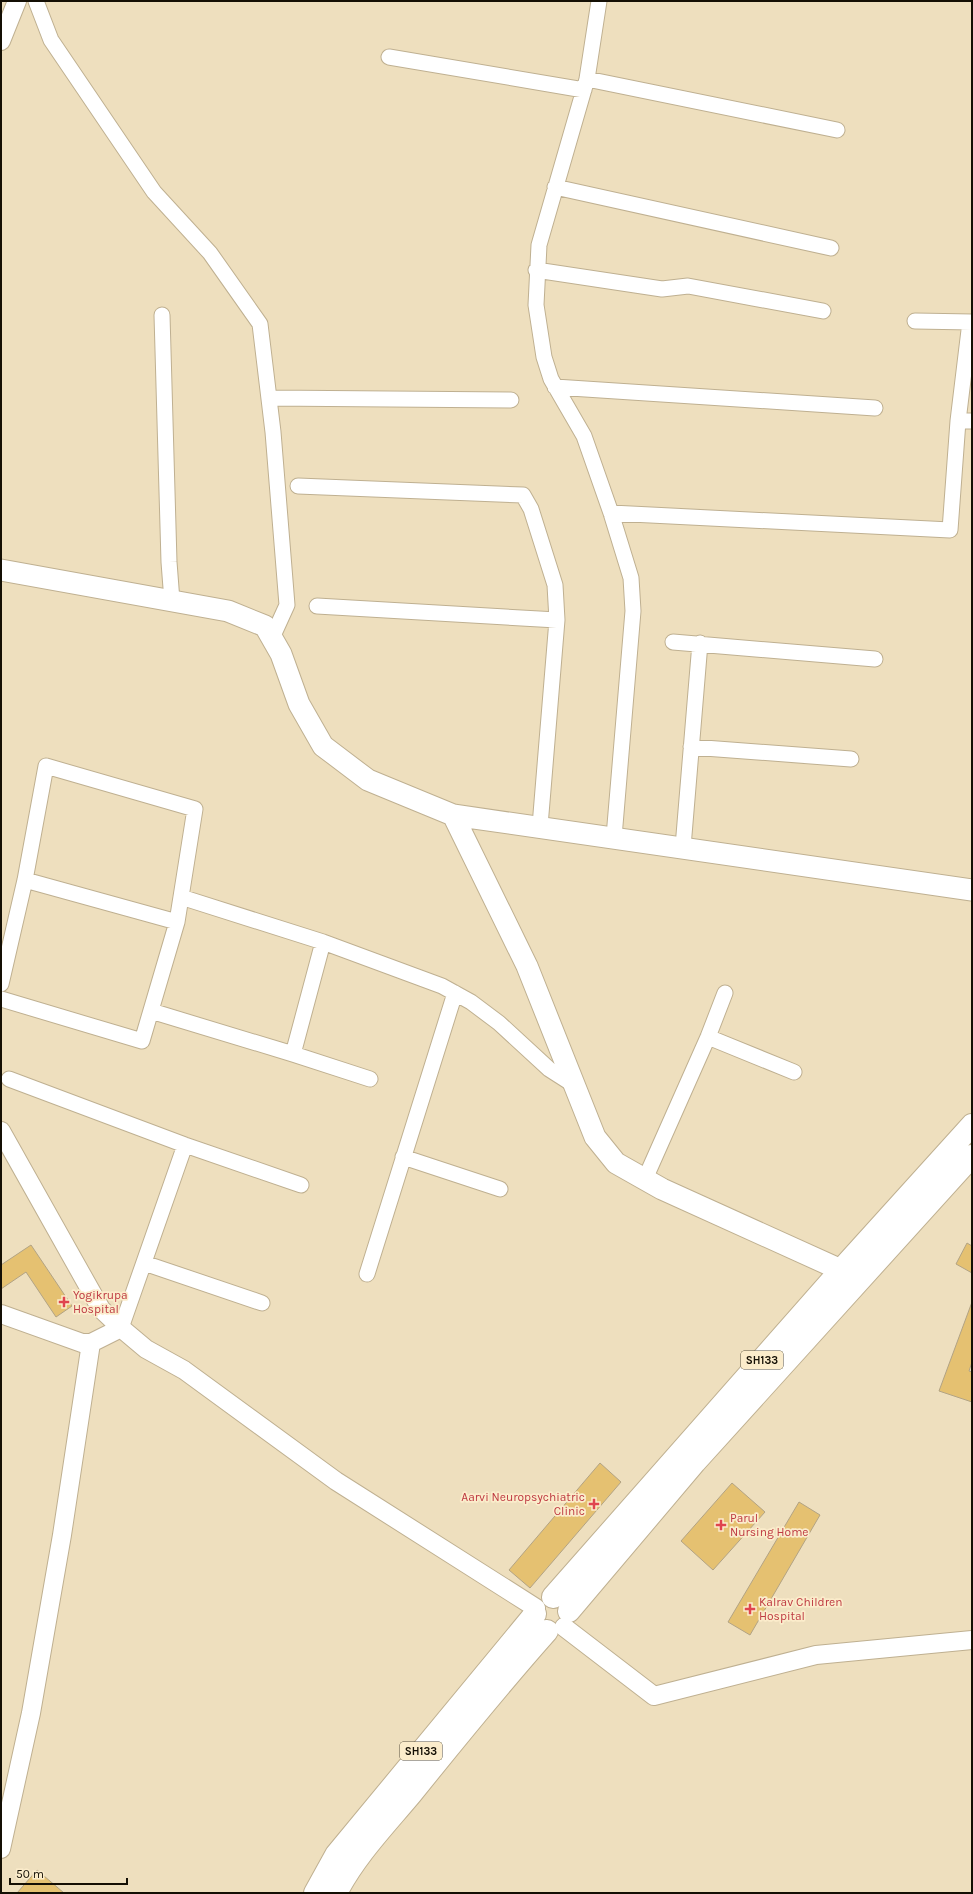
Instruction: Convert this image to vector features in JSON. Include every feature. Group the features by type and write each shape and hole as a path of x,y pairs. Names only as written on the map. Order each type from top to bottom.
{"main road":[{"path":"1,570 228,611 265,626 281,654 298,704 324,746 368,780 453,815 540,826 972,890"},
{"path":"453,815 527,966 595,1137 616,1162 662,1189 848,1277 972,1156"},
{"name":"SH133","path":"315,1893 551,1615 848,1277 972,1125"},
{"path":"336,1893 344,1860"}],"street":[{"path":"1,41 17,1"},
{"path":"36,1 51,40 154,192 210,253 260,324 273,432 287,605 272,638"},
{"path":"599,1 585,85 538,245 536,305 544,357 555,387 584,436 611,513 631,578 633,612 614,837"},
{"path":"389,57 585,85 837,130"},
{"path":"555,188 831,248"},
{"path":"536,270 662,289 688,286 823,311"},
{"path":"162,315 169,554 172,601"},
{"path":"611,513 950,530 965,421 971,322 915,321"},
{"path":"555,387 875,408"},
{"path":"269,398 511,400"},
{"path":"298,486 523,494 531,509 555,585 557,620 540,826"},
{"path":"317,606 557,620"},
{"path":"673,642 700,643 875,659"},
{"path":"683,847 700,643"},
{"path":"691,747 851,759"},
{"path":"1,984 24,880 46,766 195,809 177,922 142,1041 1,999"},
{"path":"24,880 177,922"},
{"path":"181,897 323,942 425,978 455,993 499,1023 549,1069 574,1085"},
{"path":"294,1054 323,942"},
{"path":"368,1274 455,993"},
{"path":"644,1179 708,1037 725,994"},
{"path":"151,1011 294,1054 370,1079"},
{"path":"708,1037 794,1072"},
{"path":"9,1079 186,1145 300,1185"},
{"path":"1,1131 101,1309 121,1328 146,1348 184,1370 336,1481 551,1615 654,1696 816,1655 972,1640"},
{"path":"1,1314 82,1343 91,1343 121,1328 186,1145"},
{"path":"403,1157 500,1189"},
{"path":"144,1263 262,1303"},
{"path":"1,1849 32,1713 62,1535 91,1343"}],"building":[{"path":"967,1243 972,1246 972,1273 956,1264"},
{"path":"31,1245 72,1306 56,1317 26,1272 1,1289 1,1265"},
{"path":"972,1302 972,1362 969,1371 972,1372 972,1402 939,1391"},
{"path":"600,1463 621,1482 530,1588 509,1570"},
{"path":"732,1483 765,1512 713,1570 681,1541"},
{"path":"799,1502 820,1515 750,1635 728,1622"},
{"path":"37,1870 64,1893 17,1893"}],"place":[{"name":"Yogikrupa Hospital","path":"64,1302"},
{"name":"Aarvi Neuropsychiatric Clinic","path":"594,1504"},
{"name":"Parul Nursing Home","path":"721,1525"},
{"name":"Kalrav Children Hospital","path":"750,1609"}]}
